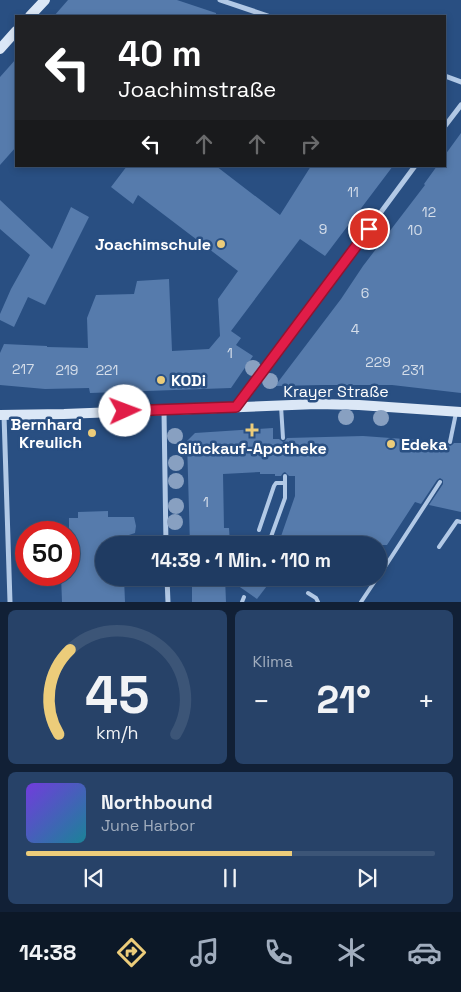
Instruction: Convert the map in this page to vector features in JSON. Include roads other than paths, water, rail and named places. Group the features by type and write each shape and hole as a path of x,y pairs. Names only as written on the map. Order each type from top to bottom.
{"main road":[{"path":"31,15 45,0"},
{"path":"0,49 15,32"},
{"name":"Krayer Straße","path":"2,415 318,404 359,404 458,411"}],"street":[{"path":"220,0 265,15"},
{"path":"446,76 461,82"},
{"path":"446,125 461,105"},
{"path":"236,407 414,167"},
{"path":"164,410 166,536"},
{"path":"2,415 10,602"},
{"path":"167,586 168,602"}],"lane":[{"path":"280,406 283,438"},
{"path":"450,442 458,411"},
{"path":"271,536 285,498 284,476"},
{"path":"387,563 440,482"},
{"path":"260,530 274,486 276,483 284,483"},
{"path":"439,547 457,522 461,522"},
{"path":"361,602 372,586"},
{"path":"308,593 316,598 318,602"}],"place":[{"name":"Joachimschule","path":"221,244"},
{"name":"KODi","path":"161,380"},
{"name":"Glückauf-Apotheke","path":"252,430"},
{"name":"Bernhard Kreulich","path":"92,433"},
{"name":"Edeka","path":"391,444"}]}
